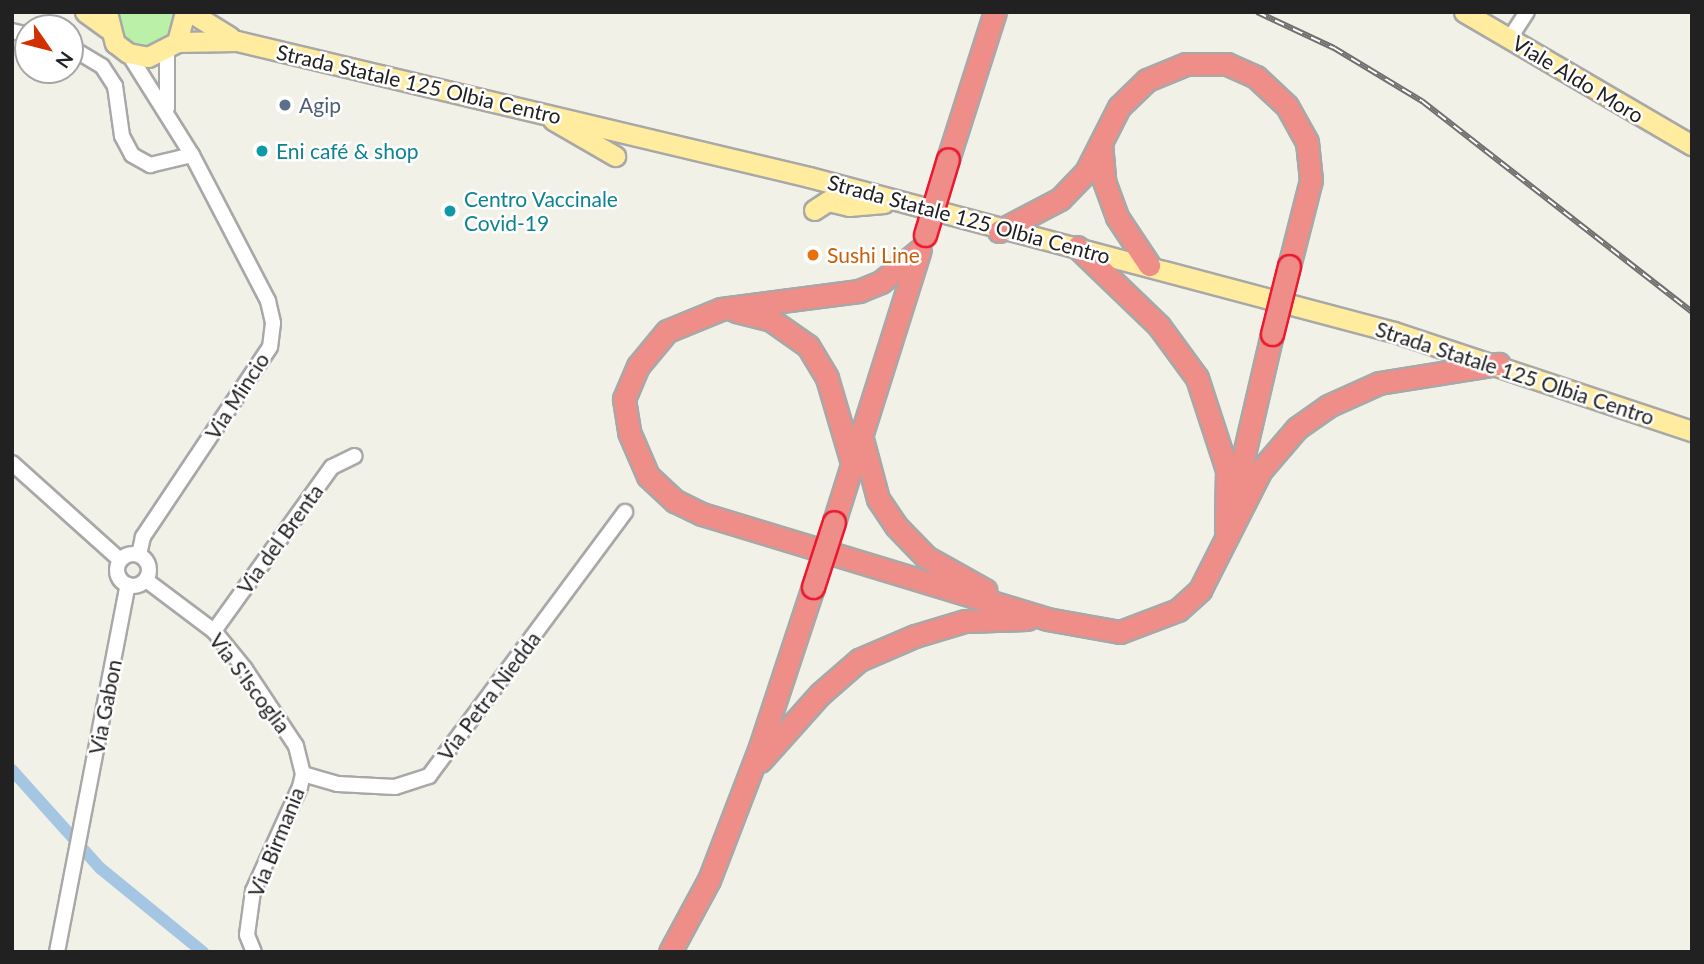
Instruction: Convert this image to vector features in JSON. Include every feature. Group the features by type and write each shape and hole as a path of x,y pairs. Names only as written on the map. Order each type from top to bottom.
{"highway":[{"path":"670,952 709,880 751,772 864,433 995,12"},
{"path":"999,231 1060,199 1086,172 1119,107 1147,80 1186,64 1227,64 1256,77 1287,106 1307,142 1311,180 1226,532"},
{"path":"1101,139 1104,181 1117,217 1149,265"},
{"path":"922,243 881,282 859,291 828,299 721,309 693,318 667,331 638,366 624,399 638,455 648,476 675,500 702,513 1047,619 1120,632 1149,625 1178,610 1200,590 1226,532 1261,470 1297,428 1328,406 1379,383 1498,364"},
{"path":"1077,247 1160,326 1197,378 1227,470 1226,532"},
{"path":"693,318 736,311 771,320 808,346 827,378 852,463"},
{"path":"864,433 878,499 896,526 926,557 1047,619"},
{"path":"751,772 820,694 859,660 915,636 965,621 1047,619"}],"main road":[{"path":"85,12 107,21 128,53"},
{"path":"172,46 187,12"},
{"name":"Strada Statale 125 Olbia Centro","path":"187,12 237,41 544,113 898,201 999,231 1149,265 1498,364 1692,431"},
{"name":"Viale Aldo Moro","path":"1464,12 1692,145"},
{"name":"Strada Statale 125 Olbia Centro","path":"128,53 148,57 172,46 237,41"},
{"path":"544,113 600,152 615,156"},
{"path":"814,210 828,201 849,206 898,201"}],"street":[{"path":"1510,38 1527,12"},
{"name":"Via Mincio","path":"167,109 172,46"},
{"name":"Via Mincio","path":"128,53 167,109 192,155 268,300 273,324 270,346 144,537 139,554"},
{"path":"84,55 102,65 115,86 122,136 132,155 150,165 192,155"},
{"name":"Via del Brenta","path":"214,631 332,467 355,456"},
{"path":"12,463 120,560"},
{"name":"Via Petra Niedda","path":"303,774 338,785 395,787 429,776 625,512"},
{"path":"139,554 149,565 146,580 128,585 118,575 120,560 139,554"},
{"name":"Via S'Iscoglia","path":"146,580 214,631 245,668 296,746 303,774"},
{"name":"Via Gabon","path":"57,952 128,585"},
{"name":"Via Birmania","path":"254,952 247,935 253,891 303,774"}],"green space":[{"path":"113,12 180,12 178,29 150,51 123,42"}],"waterway":[{"path":"12,770 100,868 203,952"}],"railway":[{"path":"1257,12 1334,48 1422,101 1692,312"}],"place":[{"name":"Agip","path":"285,105"},
{"name":"Eni café & shop","path":"262,151"},
{"name":"Centro Vaccinale Covid-19","path":"450,211"},
{"name":"Sushi Line","path":"813,255"}]}
